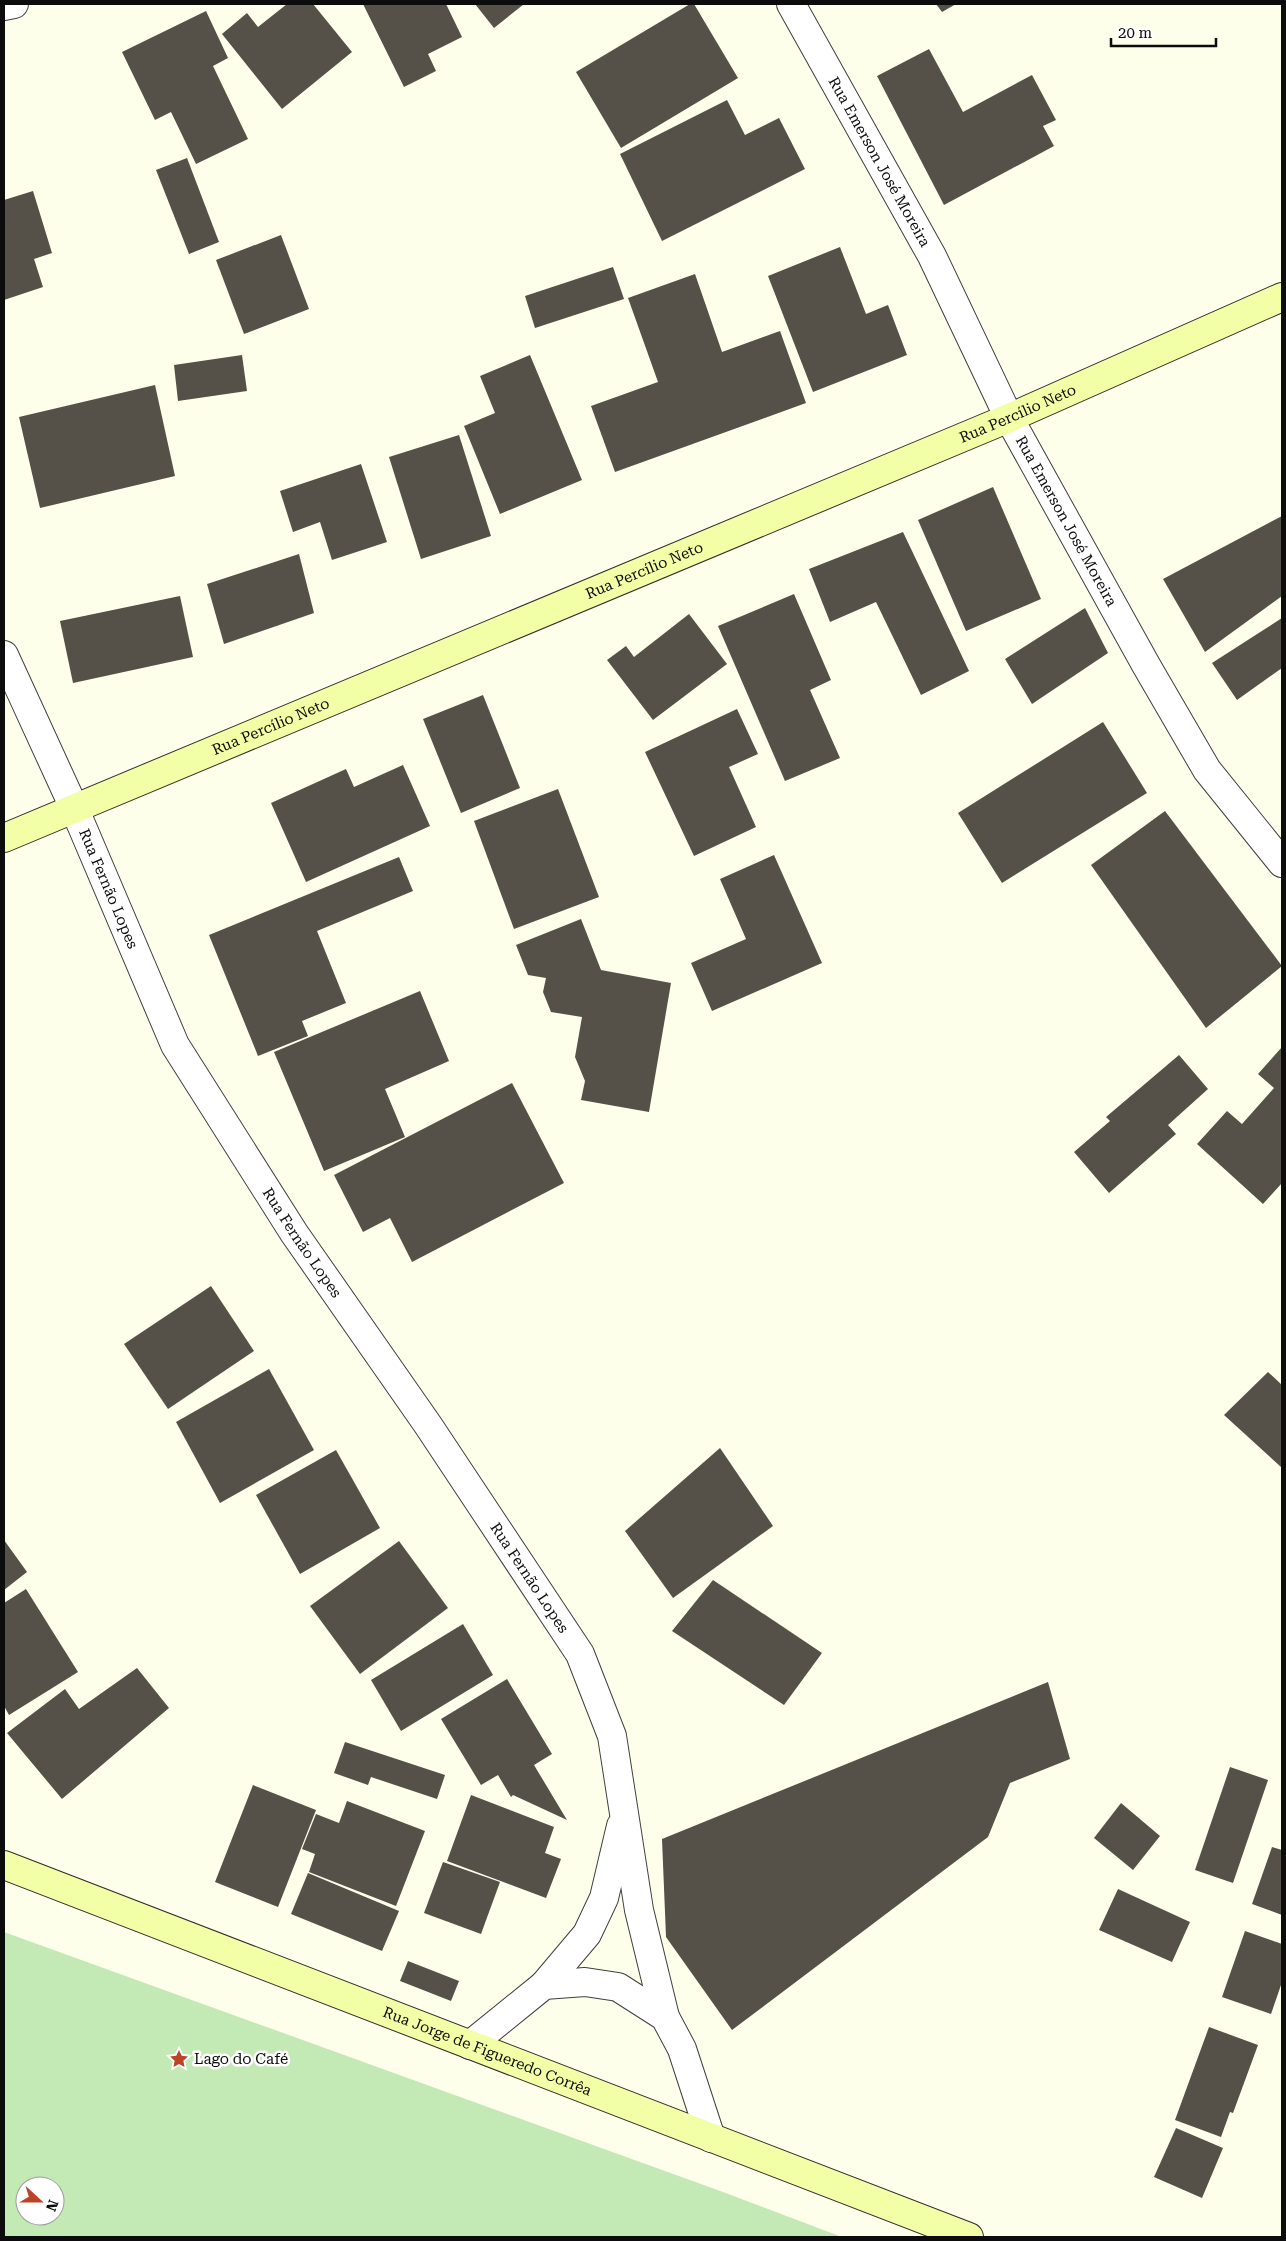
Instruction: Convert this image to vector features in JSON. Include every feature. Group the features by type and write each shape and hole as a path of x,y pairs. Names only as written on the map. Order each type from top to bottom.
{"main road":[{"name":"Rua Percílio Neto","path":"4,838 1009,418 1282,297"},
{"name":"Rua Jorge de Figueredo Corrêa","path":"4,1865 968,2237"}],"street":[{"path":"4,6 14,4"},
{"name":"Rua Emerson José Moreira","path":"791,4 932,256 1009,418 1207,770 1282,863"},
{"name":"Rua Fernão Lopes","path":"4,654 74,810 174,1045 294,1233 428,1425 580,1654 612,1736 639,1910 665,2017 682,2049 711,2138"},
{"name":"Rua Fernão Lopes","path":"470,2045 544,1985 587,1934 604,1898 624,1812"},
{"name":"Rua Fernão Lopes","path":"544,1985 585,1982 618,1987 665,2017"}],"green space":[{"name":"Lago do Café","path":"4,1932 723,2192 842,2237 4,2237"}],"building":[{"path":"287,4 313,4 352,52 282,109 222,34 247,13 258,27"},
{"path":"363,4 446,4 462,37 428,54 436,71 404,87"},
{"path":"475,4 524,4 494,28"},
{"path":"690,4 694,4 738,78 621,148 576,72"},
{"path":"936,4 956,4 942,12"},
{"path":"206,11 228,58 213,66 248,139 196,164 171,112 155,120 122,52"},
{"path":"929,49 963,112 1032,75 1056,120 1043,126 1054,146 944,205 877,76"},
{"path":"727,100 745,135 779,118 805,169 662,241 620,154"},
{"path":"187,158 219,242 189,254 156,170"},
{"path":"33,191 52,253 34,259 43,287 4,300 4,200"},
{"path":"281,235 309,309 244,334 216,260"},
{"path":"840,247 866,314 888,305 907,355 813,392 768,276"},
{"path":"613,267 624,299 535,328 525,296"},
{"path":"695,274 722,352 780,331 806,403 615,472 591,406 658,382 628,298"},
{"path":"242,355 247,391 178,401 174,365"},
{"path":"530,355 582,480 500,514 464,426 495,413 480,376"},
{"path":"155,385 175,476 40,508 19,417"},
{"path":"459,435 491,536 421,559 389,457"},
{"path":"361,464 387,542 332,560 320,522 293,532 280,491"},
{"path":"993,487 1041,599 966,631 918,520"},
{"path":"1282,516 1282,596 1205,652 1163,579"},
{"path":"903,532 969,671 921,695 876,602 830,622 809,569"},
{"path":"299,554 314,613 224,644 207,584"},
{"path":"794,594 831,680 810,690 840,758 785,781 718,626"},
{"path":"180,596 193,657 73,683 60,621"},
{"path":"1085,608 1108,653 1032,704 1005,659"},
{"path":"689,614 727,664 653,720 607,660 626,646 634,657"},
{"path":"1282,618 1282,668 1237,700 1212,663"},
{"path":"483,695 520,788 461,813 423,719"},
{"path":"737,709 758,754 729,767 756,827 694,856 645,752"},
{"path":"1103,722 1147,793 1002,883 958,813"},
{"path":"403,765 430,826 306,882 271,803 346,769 354,787"},
{"path":"558,789 599,897 514,929 474,821"},
{"path":"1165,811 1282,966 1206,1028 1091,865"},
{"path":"774,855 822,963 712,1011 691,963 746,939 720,879"},
{"path":"399,857 413,891 317,931 346,1003 302,1021 308,1036 258,1056 209,935"},
{"path":"581,919 601,970 671,983 649,1112 581,1100 585,1081 575,1057 582,1017 551,1012 543,992 546,978 528,975 516,945"},
{"path":"420,991 449,1061 385,1089 405,1137 324,1171 274,1052"},
{"path":"1282,1047 1282,1183 1263,1204 1197,1144 1227,1111 1242,1124 1274,1088 1258,1074"},
{"path":"1179,1055 1208,1089 1168,1125 1176,1134 1109,1193 1074,1152 1110,1121 1106,1117"},
{"path":"512,1083 564,1183 412,1262 390,1218 363,1232 334,1175"},
{"path":"211,1286 254,1351 168,1409 124,1344"},
{"path":"269,1369 314,1450 220,1503 176,1422"},
{"path":"1268,1372 1282,1385 1281,1467 1224,1415"},
{"path":"720,1448 773,1526 673,1598 625,1531"},
{"path":"336,1450 380,1528 300,1574 256,1495"},
{"path":"4,1540 27,1572 4,1590"},
{"path":"399,1541 448,1608 360,1674 310,1606"},
{"path":"713,1580 822,1653 784,1705 672,1631"},
{"path":"26,1589 78,1672 9,1715 4,1706 4,1603"},
{"path":"463,1624 493,1675 401,1731 371,1680"},
{"path":"137,1668 169,1708 62,1799 7,1733 65,1689 79,1709"},
{"path":"507,1679 552,1754 534,1765 567,1820 513,1795 511,1797 498,1775 481,1785 441,1719"},
{"path":"1048,1682 1070,1759 1010,1783 988,1837 732,2030 666,1937 662,1839"},
{"path":"345,1742 445,1775 437,1799 371,1777 368,1785 334,1773"},
{"path":"1230,1767 1268,1780 1233,1883 1195,1870"},
{"path":"253,1785 316,1810 278,1907 215,1882"},
{"path":"471,1795 554,1827 545,1853 561,1859 546,1898 447,1861"},
{"path":"347,1801 425,1831 396,1906 309,1872 315,1854 302,1849 316,1814 339,1823"},
{"path":"1121,1803 1160,1836 1133,1870 1094,1838"},
{"path":"1272,1847 1282,1850 1282,1915 1252,1904"},
{"path":"443,1862 500,1882 481,1934 424,1913"},
{"path":"308,1873 399,1911 382,1951 291,1914"},
{"path":"1118,1889 1190,1922 1172,1962 1099,1930"},
{"path":"1245,1931 1282,1944 1282,1982 1271,2014 1222,1997"},
{"path":"408,1961 459,1981 451,2001 400,1981"},
{"path":"1209,2027 1258,2045 1233,2113 1230,2112 1221,2137 1175,2120"},
{"path":"1176,2128 1223,2148 1202,2198 1154,2177"}],"place":[{"name":"Lago do Café","path":"179,2059"}]}
